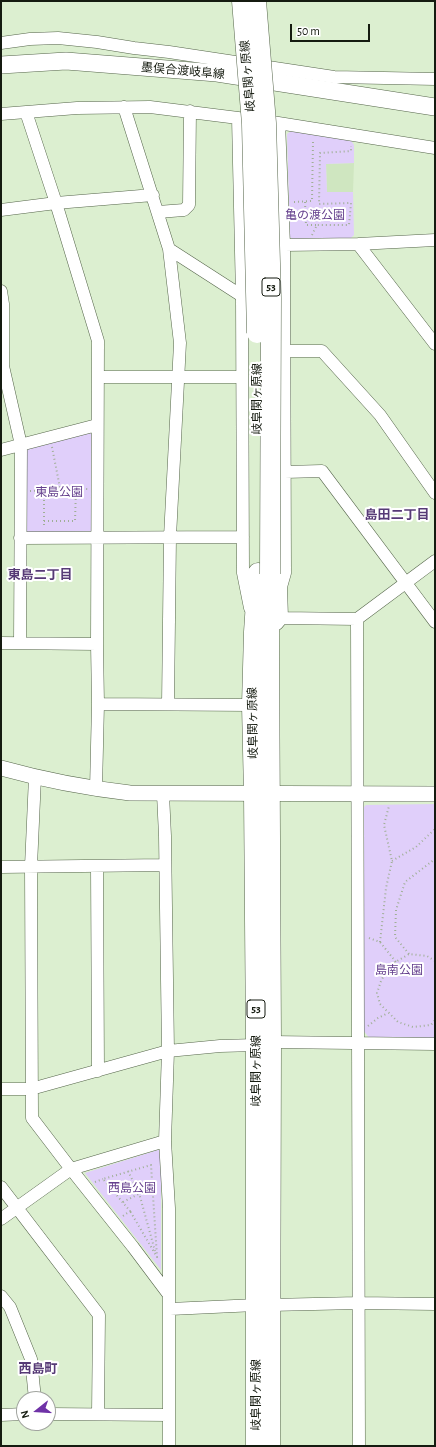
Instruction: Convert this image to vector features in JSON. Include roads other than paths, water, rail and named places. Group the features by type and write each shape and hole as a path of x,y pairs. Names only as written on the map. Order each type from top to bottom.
{"main road":[{"name":"岐阜関ヶ原線","path":"242,1 252,124 264,573"},
{"name":"岐阜関ヶ原線","path":"256,1 266,123 271,282 262,632 264,1044 263,1305 256,1446"},
{"name":"墨俣合渡岐阜線","path":"1,65 66,61 217,73 435,107"},
{"name":"岐阜関ヶ原線","path":"262,632 252,705 262,794"},
{"name":"岐阜関ヶ原線","path":"263,1305 270,1446"}],"street":[{"path":"1,43 30,39 58,38 168,52 334,77 435,79"},
{"path":"124,106 169,250 180,343 170,537 168,704"},
{"path":"1,114 76,108 124,106 150,107 280,123 435,148"},
{"path":"158,212 184,210 188,205 190,111"},
{"path":"26,112 56,203 98,341 98,704 96,789"},
{"path":"238,118 242,296 243,573 262,632 282,618 357,619 435,561"},
{"path":"280,123 284,245 285,351 285,574 281,587 282,618"},
{"path":"1,210 56,203 153,195"},
{"path":"284,245 306,246 435,240"},
{"path":"358,244 434,341"},
{"path":"169,250 242,296"},
{"path":"1,291 3,304 2,366 21,446 20,643"},
{"path":"285,351 322,351 380,415 435,493"},
{"path":"98,377 242,376"},
{"path":"1,450 21,446 97,424"},
{"path":"285,472 322,471 435,622"},
{"path":"20,538 243,537"},
{"path":"357,619 359,1446"},
{"path":"1,643 97,644"},
{"path":"98,704 252,705"},
{"path":"1,768 35,777 96,789 130,793 435,794"},
{"path":"35,777 31,866 32,1118 170,1294"},
{"path":"163,794 168,1051 165,1141 169,1208 169,1446"},
{"path":"1,866 165,866"},
{"path":"97,866 98,1071"},
{"path":"1,1089 31,1089 168,1051 220,1046 358,1039 435,1044"},
{"path":"1,1219 71,1169 165,1141"},
{"path":"1,1187 99,1314 98,1414"},
{"path":"1,1296 5,1309 31,1359 34,1391"},
{"path":"170,1309 358,1302 435,1304"},
{"path":"1,1415 16,1414"},
{"path":"56,1414 169,1414"}],"district":[{"name":"島田二丁目","path":"397,515"},
{"name":"東島二丁目","path":"40,575"},
{"name":"西島町","path":"38,1369"}],"park label":[{"name":"亀の渡公園","path":"315,215"},
{"name":"東島公園","path":"59,492"},
{"name":"島南公園","path":"399,970"},
{"name":"西島公園","path":"132,1188"}]}
